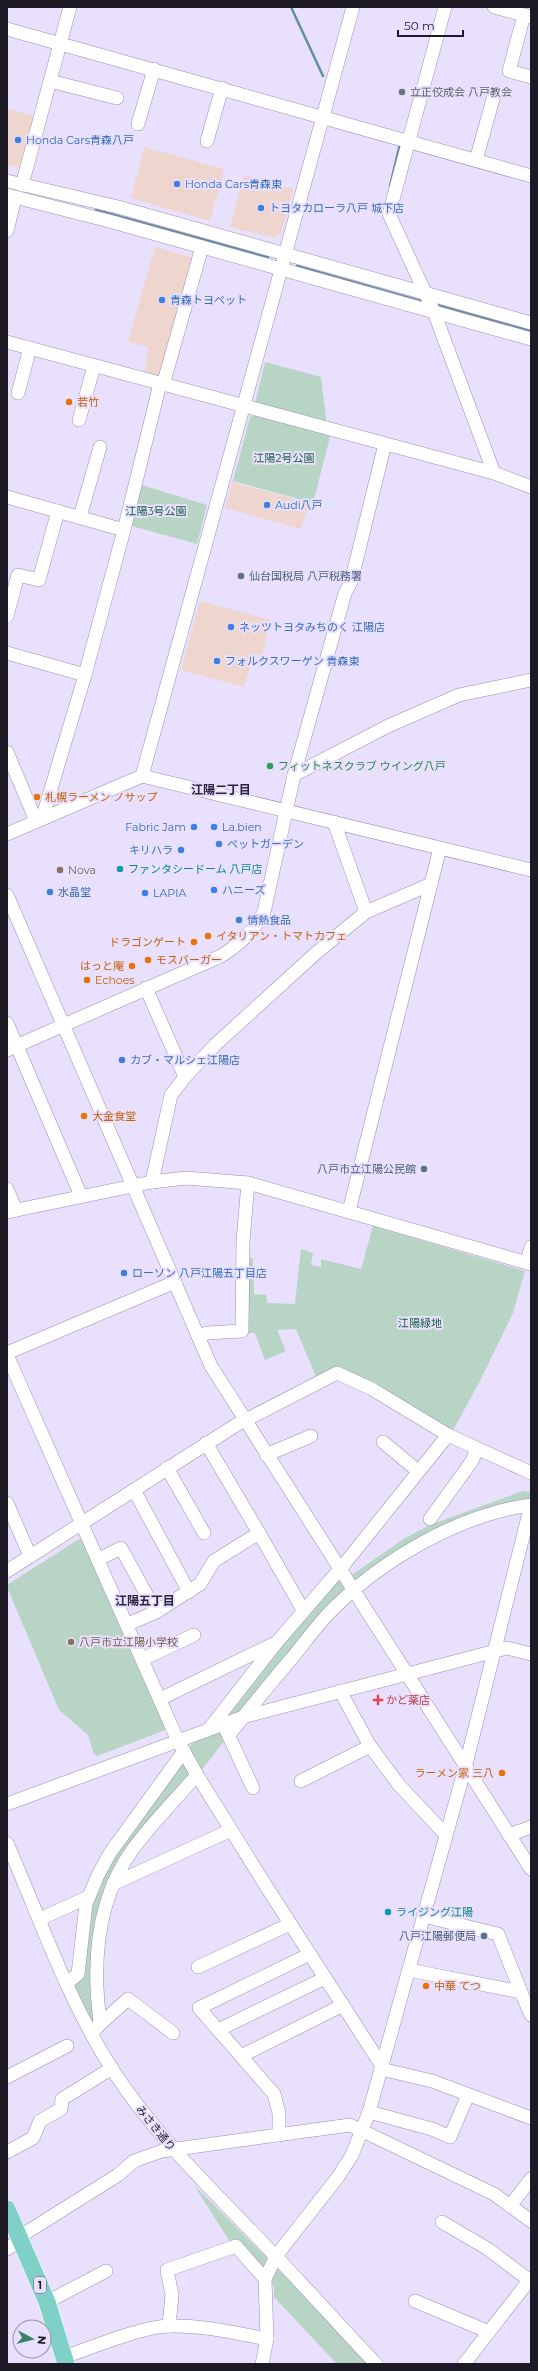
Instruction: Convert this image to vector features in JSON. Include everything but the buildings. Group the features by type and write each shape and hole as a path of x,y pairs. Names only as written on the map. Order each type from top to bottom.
{"main road":[{"name":"1","path":"7,2209 47,2302 64,2362"}],"street":[{"path":"22,185 70,7"},
{"path":"142,776 242,407 353,7"},
{"path":"446,7 389,214 434,312 494,473"},
{"path":"494,7 528,16 510,71 531,77"},
{"path":"7,29 323,116 476,160 530,171"},
{"path":"138,124 154,69"},
{"path":"50,81 117,98"},
{"path":"207,141 222,88"},
{"path":"476,160 495,92"},
{"path":"7,181 118,207 531,323"},
{"path":"7,231 10,194 40,204 109,221 531,339"},
{"path":"39,820 85,675 161,384 202,247"},
{"path":"7,342 242,407 494,473 530,488"},
{"path":"18,392 30,348"},
{"path":"79,420 94,366"},
{"path":"12,1047 221,956 245,939 254,929 264,912 294,775 345,593 351,582 385,444"},
{"path":"80,517 100,447"},
{"path":"7,497 124,530"},
{"path":"7,616 18,575 39,580 58,511"},
{"path":"7,653 85,675"},
{"path":"294,775 388,726 459,695 531,680"},
{"path":"7,752 39,820"},
{"path":"7,834 142,776 531,870"},
{"path":"334,822 366,912"},
{"path":"349,1211 440,848"},
{"path":"152,1182 171,1095 185,1077 215,1045 316,953 366,912 431,884"},
{"path":"8,897 134,1185 211,1366 465,1768 531,1869"},
{"path":"146,988 185,1077"},
{"path":"7,1023 12,1047 81,1196"},
{"path":"7,1189 11,1211 152,1182 186,1178 248,1183 529,1263 531,1247"},
{"path":"198,1336 207,1333 242,1331 243,1242 248,1183"},
{"path":"175,1282 7,1354 181,1746 231,1830 382,2068 432,2081 531,2118"},
{"path":"7,1571 244,1420 337,1373 372,1388 448,1435 531,1473"},
{"path":"7,1804 181,1746 209,1729 303,1610 339,1569 448,1435"},
{"path":"266,1455 311,1436"},
{"path":"383,1442 418,1471"},
{"path":"206,1443 303,1610"},
{"path":"430,1519 472,1461 477,1449"},
{"path":"167,1468 204,1533"},
{"path":"134,1490 189,1592"},
{"path":"7,1503 30,1556"},
{"path":"209,1729 226,1729 243,1717 333,1610 354,1591 399,1558 436,1536 497,1511 531,1505 465,1768 369,2112 362,2132 338,2177 276,2256 265,2279 267,2339 262,2364"},
{"path":"128,1624 156,1612 189,1592 200,1584 214,1561 259,1533"},
{"path":"99,1559 121,1548 156,1612"},
{"path":"143,1659 194,1636"},
{"path":"160,1699 277,1642"},
{"path":"243,1717 507,1648 531,1654"},
{"path":"340,1691 370,1746 399,1786 446,1835"},
{"path":"226,1729 253,1788"},
{"path":"66,1983 78,1974 83,1924 88,1897 110,1853 181,1746"},
{"path":"301,1781 370,1746"},
{"path":"95,2030 100,2021 96,1974 99,1935 102,1916 113,1884 133,1849 197,1775"},
{"path":"509,1835 531,1827"},
{"path":"113,1884 231,1830"},
{"name":"みさき通り","path":"7,1842 66,1983 95,2030 112,2068 140,2109 173,2150 276,2256 376,2364"},
{"path":"40,1919 88,1897"},
{"path":"424,1916 498,1934 531,2015"},
{"path":"198,1967 290,1924"},
{"path":"279,2135 280,2113 274,2094 199,2008 310,1954"},
{"path":"408,1970 521,1992"},
{"path":"218,2030 325,1978"},
{"path":"95,2030 128,1999 173,2033"},
{"path":"241,2056 343,2005"},
{"path":"7,2078 67,2046"},
{"path":"7,2152 33,2138 40,2121 61,2109 62,2098 112,2068"},
{"path":"369,2112 432,2129 450,2136 468,2095"},
{"path":"7,2249 21,2240 27,2232 118,2175 134,2161 162,2151 350,2126 494,2194 531,2222"},
{"path":"510,2206 531,2179"},
{"path":"442,2222 488,2249 530,2279 464,2364"},
{"path":"169,2326 172,2295 168,2270 236,2246 265,2279"},
{"path":"47,2302 106,2271"},
{"path":"415,2301 489,2332"},
{"path":"64,2362 139,2333 169,2326 230,2331 267,2339"}],"shaded area":[{"name":"Honda Cars青森八戸","path":"7,109 35,116 20,168 7,165"},
{"name":"Honda Cars青森東","path":"144,147 224,169 210,221 131,198"},
{"name":"トヨタカローラ八戸 城下店","path":"244,175 293,189 281,233 275,238 230,227"},
{"name":"青森トヨペット","path":"155,247 196,259 161,381 144,376 148,347 128,342"},
{"name":"Audi八戸","path":"232,482 309,503 301,529 225,508"},
{"path":"200,601 271,620 262,655 254,653 244,687 181,670"}],"green space":[{"name":"江陽2号公園","path":"265,362 321,377 327,426 254,408"},
{"name":"江陽2号公園","path":"256,415 329,433 330,437 313,503 233,481 250,417"},
{"name":"江陽3号公園","path":"138,484 207,505 197,544 128,525"},
{"name":"江陽緑地","path":"373,1226 525,1271 513,1313 479,1383 452,1432 342,1370 317,1379 296,1329 277,1330 286,1351 265,1360 255,1333 244,1333 246,1258 253,1258 254,1294 266,1295 267,1303 295,1304 301,1249 313,1253 311,1265 321,1267 321,1259 361,1269"},
{"path":"523,1491 531,1492 531,1505 448,1530 361,1586 243,1717 113,1884 92,2033 67,1983 75,1977 88,1897 184,1751 209,1729 334,1575 346,1579 405,1538 430,1525"},
{"name":"八戸市立江陽小学校","path":"79,1539 83,1539 168,1729 97,1756 94,1754 88,1735 59,1710 7,1587 7,1585"},
{"path":"194,2185 284,2275 367,2364 337,2364 274,2297 274,2286 232,2245"}],"waterway":[{"path":"291,7 323,76"},
{"path":"390,186 400,144"},
{"path":"96,210 268,257"},
{"path":"297,266 424,302"},
{"path":"437,305 531,331"}],"place":[{"name":"立正佼成会 八戸教会","path":"402,92"},
{"name":"Honda Cars青森八戸","path":"18,140"},
{"name":"Honda Cars青森東","path":"177,184"},
{"name":"トヨタカローラ八戸 城下店","path":"261,208"},
{"name":"青森トヨペット","path":"162,300"},
{"name":"若竹","path":"69,402"},
{"name":"Audi八戸","path":"267,505"},
{"name":"仙台国税局 八戸税務署","path":"241,576"},
{"name":"ネッツトヨタみちのく 江陽店","path":"231,627"},
{"name":"フォルクスワーゲン 青森東","path":"217,661"},
{"name":"フィットネスクラブ ウイング八戸","path":"270,766"},
{"name":"札幌ラーメン ノサップ","path":"37,797"},
{"name":"Fabric Jam","path":"194,827"},
{"name":"La.bien","path":"214,827"},
{"name":"ペットガーデン","path":"219,844"},
{"name":"キリハラ","path":"181,850"},
{"name":"ファンタシードーム 八戸店","path":"120,869"},
{"name":"Nova","path":"60,870"},
{"name":"ハニーズ","path":"214,890"},
{"name":"水晶堂","path":"50,892"},
{"name":"LAPIA","path":"145,893"},
{"name":"情熱食品","path":"239,920"},
{"name":"イタリアン・トマトカフェ","path":"208,936"},
{"name":"ドラゴンゲート","path":"194,942"},
{"name":"モスバーガー","path":"148,960"},
{"name":"はっと庵","path":"132,966"},
{"name":"Echoes","path":"87,980"},
{"name":"カブ・マルシェ江陽店","path":"122,1060"},
{"name":"大金食堂","path":"84,1116"},
{"name":"八戸市立江陽公民館","path":"424,1169"},
{"name":"ローソン 八戸江陽五丁目店","path":"124,1273"},
{"name":"八戸市立江陽小学校","path":"71,1642"},
{"name":"かど薬店","path":"378,1700"},
{"name":"ラーメン家 三八","path":"502,1773"},
{"name":"ライジング江陽","path":"388,1912"},
{"name":"八戸江陽郵便局","path":"484,1936"},
{"name":"中華 てつ","path":"426,1986"}],"district":[{"name":"江陽二丁目","path":"221,789"},
{"name":"江陽五丁目","path":"145,1600"}]}
